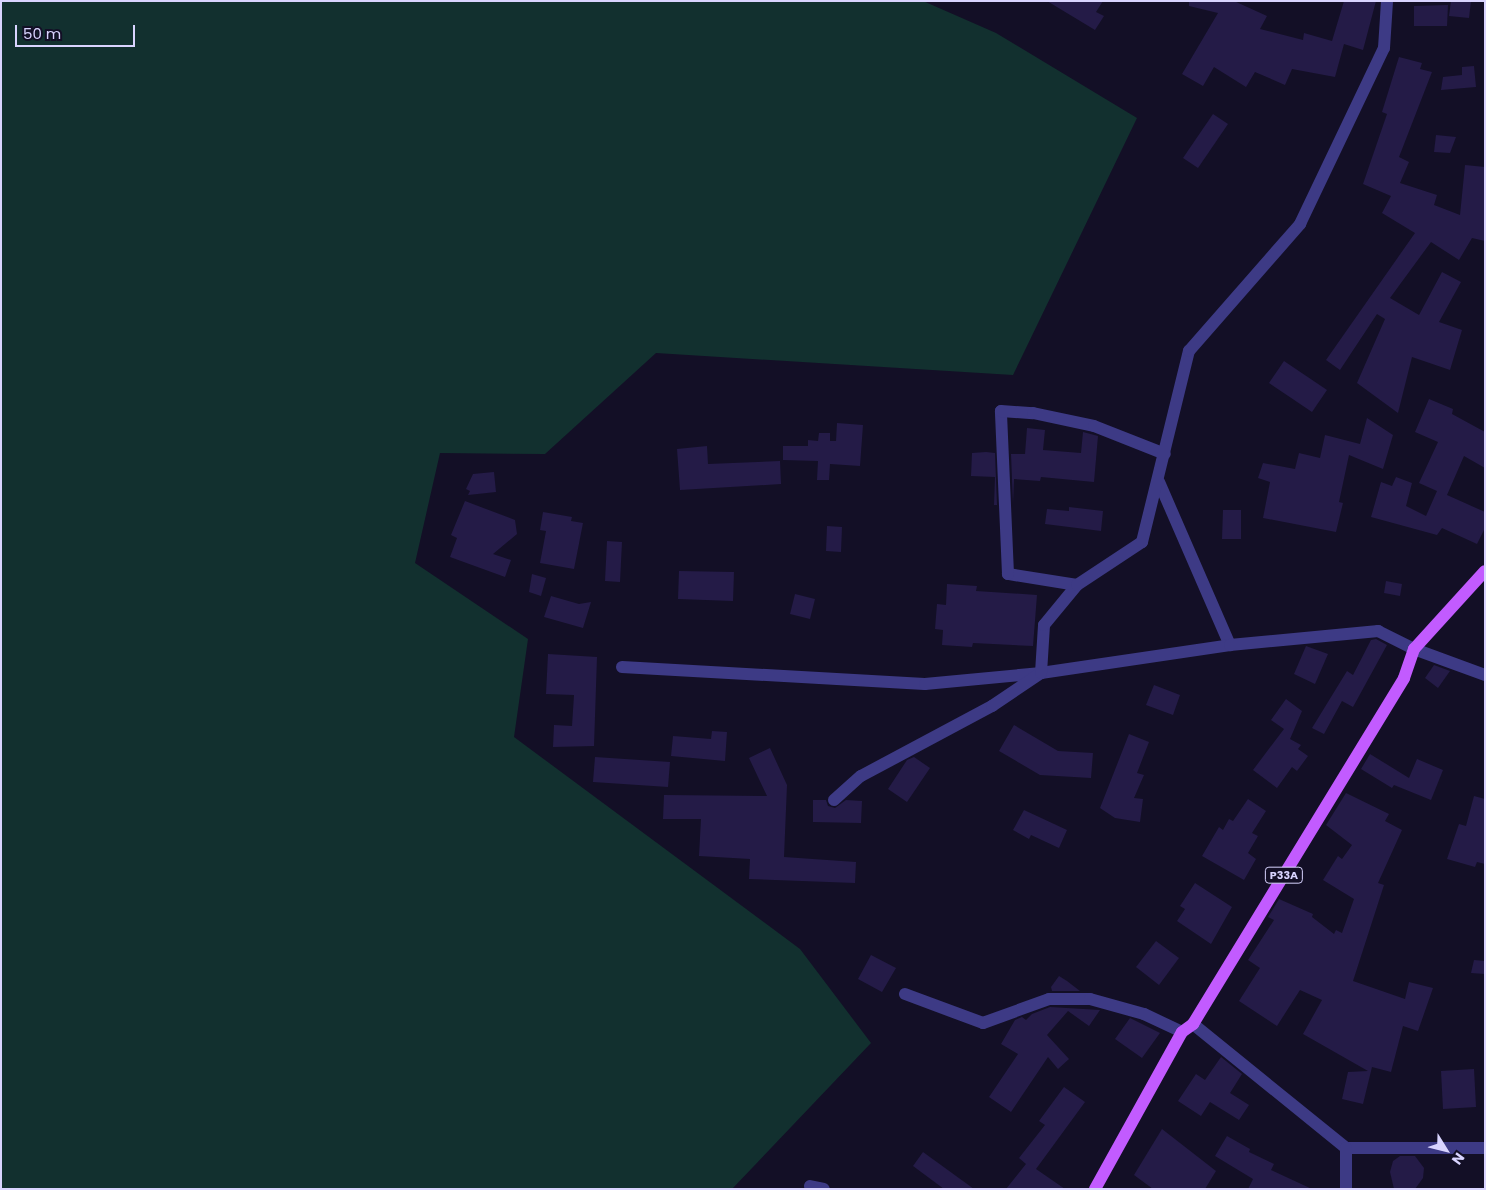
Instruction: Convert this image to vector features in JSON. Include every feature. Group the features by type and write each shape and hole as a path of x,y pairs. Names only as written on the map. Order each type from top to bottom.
{"main road":[{"name":"P33A","path":"1095,1189 1182,1032 1193,1024 1404,678 1414,649 1485,572"}],"street":[{"path":"1041,673 1044,625 1077,585 1142,542 1166,454 1189,351 1300,224 1384,48 1386,1"},
{"path":"1077,585 1008,574 1001,410 1032,413 1094,426 1166,454"},
{"path":"1159,482 1230,645"},
{"path":"622,667 925,684 1041,673 1230,645 1378,631 1414,649 1485,675"},
{"path":"834,800 861,776 992,706 1041,673"},
{"path":"905,994 983,1023 1049,999 1090,998 1144,1014 1182,1032"},
{"path":"1193,1024 1346,1148 1485,1148"},
{"path":"1346,1148 1346,1189"},
{"path":"810,1186 824,1189"}],"green space":[{"path":"1,1 923,1 996,33 1137,118 1013,375 656,353 545,454 440,453 415,563 528,639 514,737 800,949 871,1043 732,1189 1,1189"}],"building":[{"path":"1047,1 1103,1 1096,12 1104,16 1095,30"},
{"path":"1189,1 1234,1 1267,16 1260,29 1303,40 1304,33 1332,41 1344,1 1376,1 1363,50 1344,44 1335,77 1292,69 1285,85 1255,72 1246,87 1214,67 1203,86 1182,74 1218,13 1189,6"},
{"path":"1451,1 1471,1 1469,18 1449,16"},
{"path":"1448,5 1447,26 1414,26 1414,6"},
{"path":"1399,57 1422,63 1420,69 1432,72 1399,157 1409,162 1400,183 1437,195 1434,205 1460,215 1465,165 1485,167 1485,241 1472,238 1459,260 1431,242 1390,298 1419,315 1442,272 1461,282 1439,322 1462,330 1450,370 1412,357 1398,413 1357,383 1385,319 1377,314 1340,370 1326,360 1415,233 1382,213 1391,196 1363,184 1387,114 1382,112"},
{"path":"1474,66 1476,87 1441,90 1443,77 1462,75 1462,67"},
{"path":"1213,114 1228,124 1198,168 1183,158"},
{"path":"1436,135 1456,137 1450,153 1434,152"},
{"path":"1284,361 1327,390 1312,412 1269,383"},
{"path":"1429,399 1453,409 1452,414 1485,432 1485,468 1464,456 1447,495 1485,512 1485,528 1477,544 1442,528 1437,535 1371,517 1381,482 1392,486 1396,477 1412,483 1406,506 1426,516 1437,491 1419,483 1438,442 1415,432"},
{"path":"1367,418 1393,435 1383,469 1349,455 1339,502 1343,503 1336,532 1263,518 1270,482 1258,478 1263,463 1295,469 1299,453 1320,458 1325,435 1360,444"},
{"path":"837,423 863,425 860,466 830,464 829,480 817,480 818,461 783,460 783,446 808,446 808,440 818,441 819,433 830,433 830,441 836,441"},
{"path":"1027,428 1045,430 1043,450 1081,453 1083,432 1098,436 1094,482 1041,477 1040,481 1014,479 1013,504 1011,454 1025,454"},
{"path":"707,446 708,464 780,461 781,484 680,490 677,449"},
{"path":"972,453 995,453 997,505 994,505 995,477 971,476"},
{"path":"494,472 496,492 468,495 470,491 466,489 473,474"},
{"path":"465,501 515,520 517,534 493,554 511,560 505,577 450,557 457,538 451,535"},
{"path":"1069,507 1103,511 1101,531 1045,524 1047,509 1069,511"},
{"path":"1223,510 1241,510 1241,539 1222,539"},
{"path":"543,512 572,517 571,521 583,523 574,569 540,563 546,531 540,530"},
{"path":"827,526 842,527 841,552 826,551"},
{"path":"607,541 622,542 620,582 605,581"},
{"path":"679,571 734,572 733,601 678,599"},
{"path":"532,574 546,578 541,596 529,592"},
{"path":"1386,581 1402,584 1400,596 1384,593"},
{"path":"947,584 977,586 976,591 1037,595 1033,646 973,643 972,647 942,645 943,630 935,629 937,604 946,605"},
{"path":"795,594 815,599 810,619 790,614"},
{"path":"551,596 579,604 591,602 583,628 544,617"},
{"path":"1376,639 1387,645 1353,707 1342,701 1324,734 1312,728 1347,671 1353,675 1371,640"},
{"path":"1306,646 1328,654 1315,684 1294,674"},
{"path":"548,654 597,657 594,746 553,747 554,725 572,726 574,695 546,694"},
{"path":"1434,665 1450,671 1438,688 1425,678"},
{"path":"1154,685 1180,695 1173,715 1146,705"},
{"path":"1286,699 1302,711 1290,739 1301,745 1298,749 1308,756 1297,771 1292,767 1277,788 1253,770 1284,729 1271,720"},
{"path":"1014,725 1058,751 1093,753 1091,778 1040,775 999,751"},
{"path":"712,731 727,732 725,761 671,756 673,736 711,739"},
{"path":"1129,734 1149,742 1137,773 1144,775 1134,798 1143,799 1140,822 1115,818 1100,808"},
{"path":"770,748 787,785 784,857 856,862 855,883 749,879 750,859 699,856 701,819 663,819 664,795 767,796 749,758"},
{"path":"1370,754 1409,778 1417,759 1443,770 1431,800 1394,785 1392,788 1361,769"},
{"path":"595,757 670,762 668,787 593,782"},
{"path":"914,757 930,768 907,802 888,789 907,760"},
{"path":"1346,793 1389,814 1385,821 1402,830 1378,883 1384,885 1353,981 1405,999 1409,982 1433,988 1418,1031 1403,1026 1391,1072 1372,1067 1363,1104 1342,1099 1348,1072 1368,1071 1303,1034 1322,1000 1300,990 1277,1026 1239,1001 1260,968 1248,960 1274,920 1268,917 1279,899 1313,914 1312,917 1334,934 1336,930 1342,933 1354,899 1323,880 1338,856 1342,859 1352,845 1326,825"},
{"path":"1474,796 1485,799 1485,864 1477,862 1475,867 1447,859 1459,824 1466,826"},
{"path":"1248,799 1266,811 1252,833 1258,836 1248,853 1256,859 1244,880 1202,856 1219,827 1223,830 1229,819 1233,821"},
{"path":"813,800 826,800 828,806 835,808 846,800 862,801 861,823 813,822"},
{"path":"1024,810 1067,830 1059,848 1031,835 1029,839 1013,830"},
{"path":"1195,883 1232,907 1211,944 1177,921 1185,909 1180,906"},
{"path":"1156,941 1179,958 1159,985 1136,967"},
{"path":"871,955 896,968 882,992 858,979"},
{"path":"1474,960 1485,961 1485,974 1471,973"},
{"path":"1059,976 1080,991 1052,991 1051,987"},
{"path":"1050,1007 1100,1010 1089,1026 1068,1011 1047,1035 1069,1059 1058,1069 1048,1057 1011,1112 989,1097 1018,1054 1001,1044 1015,1020 1022,1017 1026,1020 1032,1014"},
{"path":"1130,1018 1160,1033 1142,1058 1115,1039"},
{"path":"1221,1057 1242,1074 1230,1093 1249,1105 1239,1120 1210,1102 1201,1116 1178,1101 1196,1074 1205,1080"},
{"path":"1474,1069 1476,1107 1443,1109 1441,1071"},
{"path":"1064,1087 1085,1102 1036,1169 1065,1189 1006,1189 1026,1164 1019,1158 1045,1125 1039,1121"},
{"path":"1162,1129 1216,1171 1205,1189 1153,1189 1134,1175"},
{"path":"1227,1136 1250,1149 1249,1152 1274,1164 1271,1170 1312,1189 1248,1189 1253,1179 1215,1156"},
{"path":"923,1152 974,1189 944,1189 913,1166"},
{"path":"1400,1156 1415,1156 1424,1168 1423,1178 1415,1189 1394,1189 1390,1172 1393,1161"}]}
